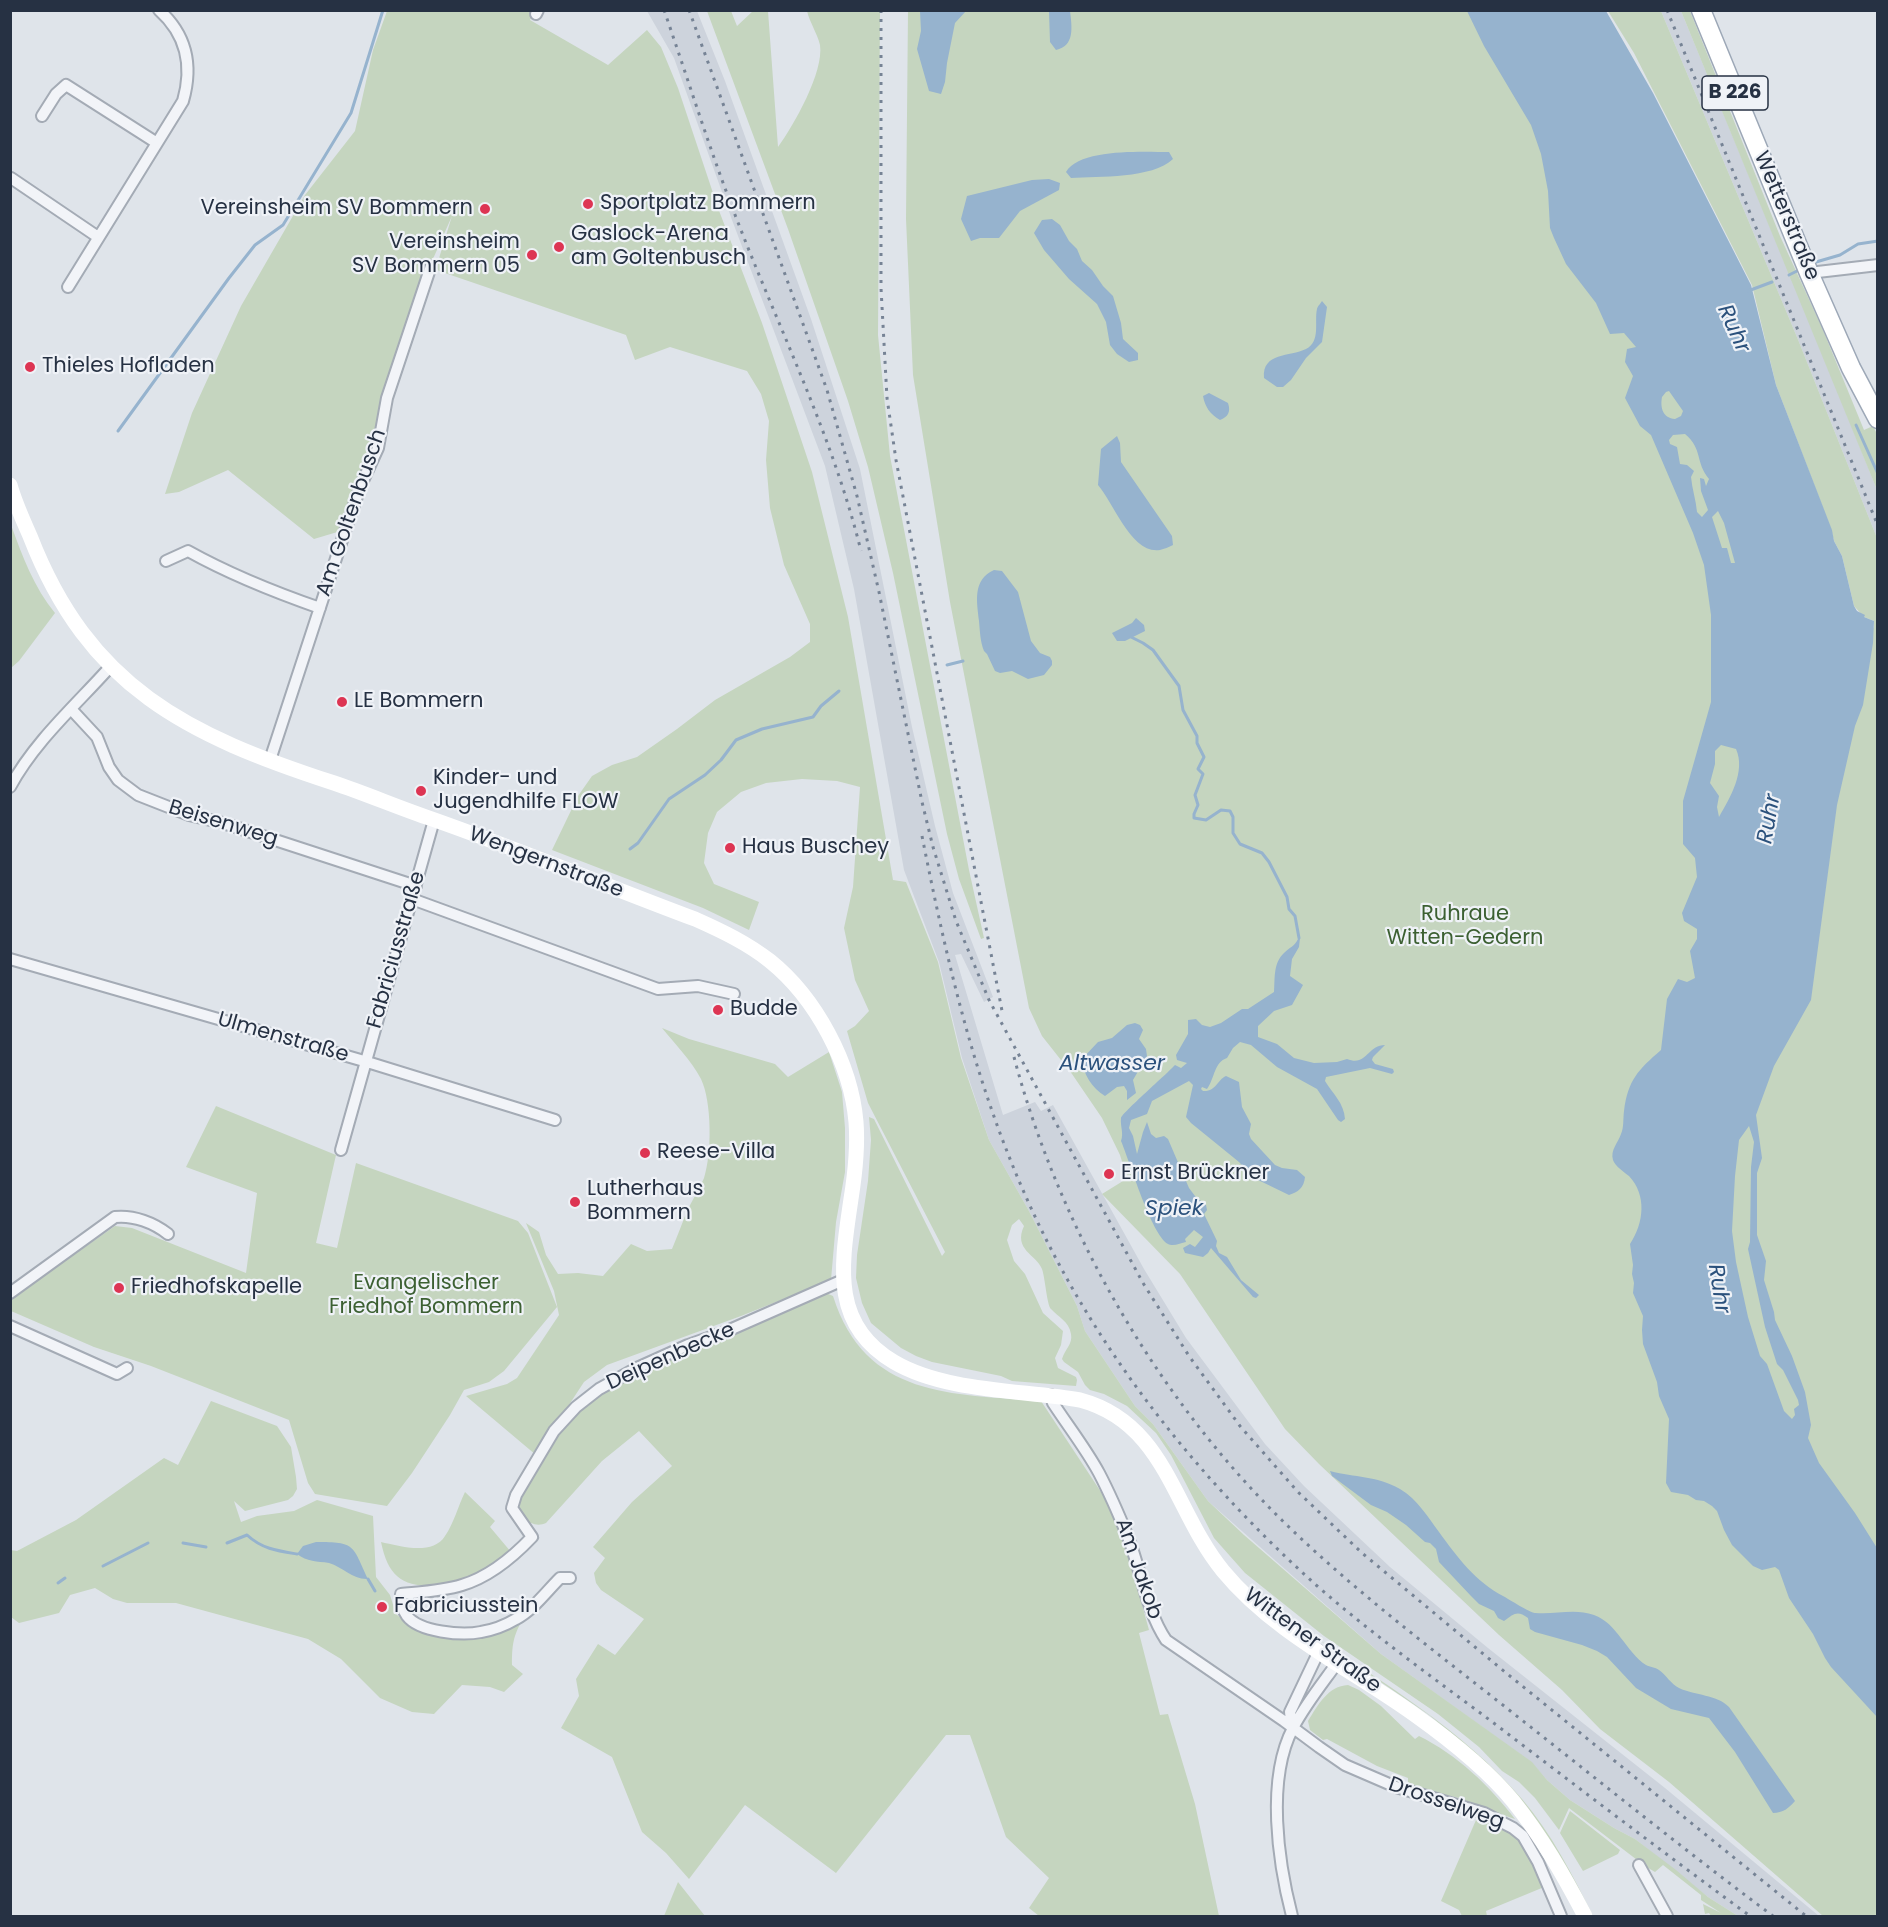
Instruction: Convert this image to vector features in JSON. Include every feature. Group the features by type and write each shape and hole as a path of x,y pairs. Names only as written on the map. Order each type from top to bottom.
{"main road":[{"name":"Wetterstraße","path":"1701,10 1809,273 1851,368 1878,419"},
{"name":"Wengernstraße","path":"10,485 35,550 56,595 84,637 110,667 148,699 218,740 695,919 735,937 770,961 791,981 807,1000 830,1035 847,1076 854,1108 856,1157 844,1242 843,1280 852,1316 864,1338"},
{"name":"Wittener Straße","path":"864,1338 892,1361 918,1374 968,1386 1080,1400 1098,1404 1118,1416 1139,1434 1161,1463 1194,1527 1224,1572 1254,1603 1336,1663 1453,1743 1495,1782 1514,1802 1550,1852 1585,1917"}],"street":[{"path":"69,287 183,101 189,69 183,44 159,10"},
{"path":"42,116 56,94 66,85 157,143"},
{"path":"11,178 98,237"},
{"path":"1809,273 1878,265"},
{"name":"Am Goltenbusch","path":"270,760 361,485 378,448 387,398 431,266"},
{"path":"166,561 189,551 268,591 320,608"},
{"path":"10,787 38,746 110,667"},
{"name":"Beisenweg","path":"71,709 97,737 109,767 118,780 138,795 189,815 223,823 416,886"},
{"name":"Fabriciusstraße","path":"341,1150 364,1061 434,820"},
{"path":"412,898 657,989 698,986 734,994"},
{"name":"Ulmenstraße","path":"10,959 364,1061 555,1120"},
{"path":"10,1293 115,1217 148,1222 168,1234"},
{"name":"Deipenbecke","path":"570,1578 560,1578 528,1611 518,1618 479,1633 446,1632 418,1624 408,1617 401,1605 401,1594 444,1590 473,1581 517,1553 532,1537 512,1508 516,1495 554,1431 576,1407 599,1389 637,1368 688,1345 725,1332 843,1280"},
{"path":"10,1326 117,1374 127,1368"},
{"name":"Am Jakob","path":"1051,1395 1053,1403 1098,1471 1117,1510 1154,1617 1166,1640 1293,1728"},
{"path":"1293,1728 1290,1712 1319,1651"},
{"path":"1292,1917 1283,1877 1276,1796 1282,1764 1293,1728 1336,1663"},
{"name":"Drosselweg","path":"1293,1728 1335,1759 1367,1776 1484,1813 1513,1827 1523,1836 1538,1862 1561,1917"},
{"path":"1639,1865 1667,1917"}],"shaded area":[{"path":"647,11 697,11 725,81 811,319 860,469 912,727 935,826 953,893 993,997 984,1002 961,954 955,955 1003,1115 1035,1102 1041,1111 1053,1105 1144,1269 1186,1338 1265,1444 1304,1486 1390,1567 1665,1788 1819,1916 1738,1916 1708,1897 1635,1839 1570,1800 1531,1762 1381,1654 1208,1501 1153,1424 1135,1406 1085,1331 1077,1306 1029,1211 989,1140 962,1058 939,962 904,870 854,589 825,466 732,220 674,58"},
{"path":"1661,11 1681,11 1836,387 1877,490 1877,538 1799,342"}],"green space":[{"path":"387,11 535,11 530,20 608,65 647,30 661,47 678,88 718,208 762,323 812,472 848,617 893,880 906,882 938,962 961,1058 989,1140 1029,1211 1077,1306 1085,1331 1135,1406 1153,1424 1208,1501 1244,1535 1381,1654 1532,1762 1547,1780 1570,1800 1635,1839 1708,1897 1738,1916 1705,1914 1703,1904 1721,1913 1701,1900 1701,1895 1663,1865 1655,1872 1645,1866 1569,1808 1559,1830 1535,1798 1519,1782 1502,1771 1479,1747 1438,1714 1324,1636 1245,1573 1214,1538 1171,1455 1156,1433 1127,1406 1104,1394 1090,1390 1078,1372 1062,1359 1071,1341 1070,1330 1066,1322 1050,1307 1042,1269 1021,1241 1024,1226 1019,1219 1012,1225 1007,1240 1014,1261 1025,1274 1043,1313 1063,1331 1061,1345 1055,1358 1058,1368 1076,1377 1076,1386 1012,1381 1001,1376 932,1362 901,1348 871,1323 862,1303 856,1278 857,1255 868,1181 871,1140 869,1117 874,1119 942,1256 945,1252 868,1103 847,1031 869,1011 855,980 844,928 853,887 860,787 837,781 802,779 766,783 741,792 717,812 708,833 704,863 714,884 759,902 749,930 703,908 552,850 578,796 592,776 612,765 637,757 715,700 790,657 810,642 810,624 784,565 770,508 766,460 769,421 761,394 747,371 670,347 635,360 626,335 439,271 436,268 452,216 417,295 375,440 344,530 314,539 228,470 179,492 165,494 192,413 241,306 305,195 355,131 373,50"},
{"path":"707,11 731,11 737,26 753,11 768,11 778,147 792,126 813,83 820,56 820,45 807,11 880,11 878,335 890,456 984,938 981,939 959,879 947,834 893,573 868,467 848,401 788,229"},
{"name":"Ruhraue Witten-Gedern","path":"908,11 1470,11 1530,114 1637,334 1687,416 1721,498 1874,628 1874,621 1864,617 1854,606 1842,556 1834,541 1776,385 1752,285 1634,53 1608,11 1661,11 1799,342 1877,538 1877,1916 1823,1916 1669,1782 1600,1729 1562,1690 1499,1635 1285,1429 1180,1274 1102,1194 1123,1181 1126,1174 1120,1155 1102,1118 1042,1036 1029,1008 950,602 913,375 906,219"},
{"path":"1681,11 1690,11 1780,236 1823,330 1864,430 1873,426 1877,434 1877,490"},
{"path":"11,525 35,582 55,613 19,661 11,668"},
{"path":"662,1028 689,1039 775,1064 788,1077 829,1052 842,1092 845,1128 845,1172 836,1222 831,1280 607,1365 584,1382 536,1455 466,1396 507,1384 517,1378 559,1315 554,1291 526,1223 539,1232 546,1255 558,1274 578,1273 603,1276 631,1244 647,1251 672,1249 704,1178 710,1128 705,1089 701,1079 688,1059"},
{"name":"Evangelischer Friedhof Bommern","path":"216,1106 336,1155 316,1243 337,1248 356,1163 518,1221 528,1233 557,1307 504,1371 489,1382 464,1390 412,1473 387,1506 315,1494 308,1483 289,1420 151,1366 94,1347 11,1311 10,1299 115,1226 132,1228 246,1273 257,1193 186,1167"},
{"path":"826,1293 833,1296 847,1330 866,1354 889,1372 916,1384 945,1392 1041,1401 1103,1495 1125,1543 1149,1630 1139,1633 1160,1715 1168,1714 1195,1804 1219,1916 1039,1916 1029,1908 1049,1878 1006,1837 970,1735 946,1735 836,1873 745,1805 689,1879 666,1853 642,1832 612,1757 561,1728 579,1696 576,1679 598,1644 615,1655 644,1619 601,1590 596,1583 594,1573 605,1558 593,1547 632,1502 672,1466 639,1431 602,1461 546,1523 537,1525 522,1519 519,1506 522,1492 561,1428 580,1408 607,1387 661,1359"},
{"path":"211,1401 277,1426 291,1447 297,1489 293,1496 288,1500 245,1511 234,1501 241,1522 257,1516 294,1511 317,1500 373,1516 376,1577 390,1595 396,1614 409,1625 423,1632 446,1637 523,1619 514,1641 512,1665 523,1674 504,1692 490,1687 462,1685 434,1714 412,1712 380,1698 341,1659 308,1639 176,1603 127,1603 113,1599 95,1588 70,1595 59,1613 19,1623 11,1617 10,1550 17,1551 76,1520 164,1458 178,1465"},
{"path":"465,1492 495,1521 490,1527 511,1552 477,1575 454,1584 424,1586 398,1577 388,1563 381,1542 424,1548 440,1542 451,1526"},
{"path":"1306,1631 1392,1688 1429,1715"},
{"path":"1348,1685 1381,1706 1415,1739 1419,1736 1433,1743 1459,1761 1495,1795 1515,1819 1463,1802 1463,1799 1408,1786 1408,1778 1377,1766 1327,1739 1323,1740 1310,1730 1308,1721 1324,1697 1341,1686"},
{"path":"1429,1715 1474,1750 1533,1812 1570,1871 1593,1916 1456,1737"},
{"path":"1570,1811 1620,1850 1618,1854 1583,1871 1560,1833"},
{"path":"1476,1820 1489,1820 1523,1837 1549,1885 1486,1911 1487,1916 1462,1916 1459,1910 1441,1901"},
{"path":"678,1882 705,1916 664,1916"}],"water":[{"path":"920,11 966,11 955,23 941,94 929,91 917,49 921,31"},
{"path":"1049,11 1070,11 1071,35 1062,48 1056,50 1050,42"},
{"name":"Ruhr","path":"1467,11 1606,11 1653,93 1751,285 1776,385 1832,530 1834,541 1842,556 1854,606 1857,611 1865,615 1864,617 1874,621 1873,643 1863,705 1855,726 1837,805 1811,1000 1774,1066 1756,1115 1762,1158 1757,1173 1757,1235 1766,1261 1764,1280 1775,1320 1792,1356 1805,1392 1811,1425 1808,1438 1819,1463 1877,1548 1877,1717 1825,1658 1813,1634 1789,1598 1779,1570 1775,1567 1762,1570 1753,1566 1732,1545 1717,1511 1712,1506 1688,1495 1671,1492 1666,1483 1669,1419 1659,1396 1657,1382 1643,1344 1643,1316 1633,1293 1630,1244 1641,1218 1641,1200 1635,1184 1620,1169 1612,1156 1622,1132 1626,1100 1631,1083 1640,1070 1661,1050 1667,999 1678,979 1687,982 1695,978 1690,951 1697,939 1697,929 1684,921 1682,913 1697,877 1695,858 1683,844 1683,801 1711,702 1711,615 1704,565 1693,533 1651,435 1640,426 1625,398 1633,376 1625,362 1627,349 1636,347 1624,333 1610,334 1596,303 1566,264 1550,228 1548,191 1541,154 1531,125 1484,46","holes":["1669,391 1683,411 1681,416 1675,419 1665,415 1662,409 1662,397","1685,434 1691,440 1709,479 1706,486 1704,479 1700,478 1701,491 1708,510 1702,517 1697,512 1692,486 1691,477 1694,471 1687,465 1680,464 1677,447 1670,444 1669,440 1673,435","1718,511 1724,523 1735,563 1731,563 1727,548 1722,548 1712,517","1721,745 1736,749 1739,757 1738,775 1732,793 1719,817 1717,807 1719,796 1710,783 1715,764 1715,751","1749,1126 1754,1142 1748,1249 1765,1327 1777,1364 1783,1370 1798,1400 1799,1405 1794,1409 1795,1415 1792,1419 1784,1411 1767,1364 1760,1356 1748,1317 1732,1231 1739,1140"]},
{"path":"1169,152 1173,159 1152,170 1139,173 1071,178 1066,172 1073,164 1098,155"},
{"path":"1049,179 1060,183 1059,190 1020,211 999,238 980,238 971,241 961,219 967,196 1032,180"},
{"path":"1052,219 1060,225 1069,241 1077,249 1082,261 1113,296 1123,339 1138,353 1138,360 1129,362 1117,354 1110,345 1106,322 1097,304 1069,279 1044,250 1034,233 1042,220"},
{"path":"1322,301 1327,307 1322,342 1306,358 1291,380 1283,387 1277,387 1264,378 1267,364 1278,357 1311,346 1316,331 1317,308"},
{"path":"1209,393 1228,403 1229,412 1223,419 1216,418 1207,407 1203,396"},
{"path":"1117,436 1120,443 1121,462 1172,536 1173,545 1160,550 1150,549 1141,544 1124,526 1098,485 1101,449"},
{"path":"994,570 1002,571 1018,592 1031,641 1040,653 1050,657 1052,661 1052,665 1044,675 1028,679 1012,671 1000,673 995,671 984,651 980,636 978,592 982,580"},
{"path":"1136,618 1144,625 1145,631 1125,641 1117,641 1112,633 1132,623"},
{"name":"Spiek","path":"1300,938 1299,947 1292,959 1290,976 1303,985 1292,1005 1274,1011 1258,1026 1258,1037 1277,1044 1294,1058 1314,1063 1359,1060 1374,1048 1385,1045 1372,1060 1375,1064 1393,1069 1394,1072 1392,1074 1370,1068 1326,1077 1325,1081 1343,1108 1345,1119 1341,1122 1317,1089 1277,1067 1251,1045 1240,1042 1217,1067 1207,1089 1202,1087 1201,1089 1211,1090 1226,1076 1239,1082 1242,1107 1251,1124 1249,1134 1251,1139 1275,1165 1297,1170 1305,1177 1300,1189 1289,1195 1254,1178 1239,1162 1191,1123 1186,1117 1193,1085 1189,1081 1152,1101 1147,1114 1131,1120 1129,1128 1137,1154 1147,1122 1151,1134 1156,1138 1164,1136 1168,1139 1189,1188 1206,1205 1207,1210 1204,1214 1217,1241 1216,1246 1219,1253 1227,1257 1241,1280 1259,1295 1256,1298 1211,1248 1203,1257 1185,1253 1183,1248 1190,1244 1195,1247 1203,1237 1194,1230 1185,1239 1186,1242 1172,1245 1161,1238 1141,1197 1121,1141 1121,1118 1175,1065 1181,1068 1187,1063 1177,1060 1176,1055 1188,1034 1188,1020 1196,1019 1202,1025 1210,1027 1221,1023 1242,1009 1248,1009 1274,992 1278,961"},
{"name":"Altwasser","path":"1135,1023 1143,1030 1139,1039 1146,1049 1147,1056 1133,1080 1136,1093 1127,1100 1127,1091 1124,1086 1117,1087 1105,1096 1089,1080 1082,1059 1098,1042 1112,1038 1127,1025"},
{"path":"1330,1471 1382,1481 1400,1489 1422,1509 1468,1568 1493,1590 1535,1613 1579,1612 1594,1615 1609,1624 1639,1659 1646,1665 1659,1670 1676,1686 1724,1703 1795,1801 1786,1810 1773,1813 1735,1752 1709,1718 1671,1709 1636,1688 1607,1657 1582,1645 1535,1632 1530,1629 1528,1618 1521,1614 1510,1616 1504,1621 1498,1618 1494,1611 1479,1604 1439,1562 1436,1549 1430,1543 1425,1542 1387,1512 1371,1505 1332,1476"},
{"path":"316,1542 339,1543 351,1548 368,1579 353,1575 329,1563 308,1560 297,1554 303,1546"}],"waterway":[{"path":"118,431 255,245 283,225 351,113 383,10"},
{"path":"1816,262 1840,255 1858,244 1878,241"},
{"path":"1789,275 1797,271"},
{"path":"1748,291 1772,282"},
{"path":"1856,425 1878,474"},
{"path":"1131,637 1153,650 1179,686 1183,710 1197,736 1197,743 1204,757 1198,769 1203,774 1195,795 1198,805 1194,818 1206,820 1221,810 1230,811 1233,817 1233,833 1240,844 1262,853 1269,862 1287,897 1289,909 1295,916 1299,938"},
{"path":"947,665 963,661"},
{"path":"630,849 638,843 669,799 705,775 721,760 736,740 762,729 813,717 821,706 839,691"},
{"path":"227,1543 247,1535 264,1546 297,1554"},
{"path":"103,1566 148,1543"},
{"path":"183,1543 206,1547"},
{"path":"58,1583 65,1578"},
{"path":"368,1579 375,1591"}],"railway":[{"path":"664,10 729,198 836,468 861,551"},
{"path":"689,10 827,390 857,496 922,802 956,921 989,1000 1143,1283 1189,1356 1240,1426 1298,1492 1362,1553 1806,1916"},
{"path":"881,10 881,288 887,398 896,460 1003,1016"},
{"path":"1667,10 1878,526"},
{"path":"922,836 963,1016 975,1060 1005,1147 1049,1246 1079,1300 1112,1353 1148,1403 1228,1498 1316,1585 1404,1656 1750,1916"},
{"path":"1014,1057 1034,1122 1058,1187 1121,1312 1158,1371 1199,1427 1244,1480 1318,1554 1431,1649 1773,1916"}],"place":[{"name":"Sportplatz Bommern","path":"588,204"},
{"name":"Vereinsheim SV Bommern","path":"485,209"},
{"name":"Gaslock-Arena am Goltenbusch","path":"559,247"},
{"name":"Vereinsheim SV Bommern 05","path":"532,255"},
{"name":"Thieles Hofladen","path":"30,367"},
{"name":"LE Bommern","path":"342,702"},
{"name":"Kinder- und Jugendhilfe FLOW","path":"421,791"},
{"name":"Haus Buschey","path":"730,848"},
{"name":"Budde","path":"718,1010"},
{"name":"Reese-Villa","path":"645,1153"},
{"name":"Ernst Brückner","path":"1109,1174"},
{"name":"Lutherhaus Bommern","path":"575,1202"},
{"name":"Friedhofskapelle","path":"119,1288"},
{"name":"Fabriciusstein","path":"382,1607"}]}
